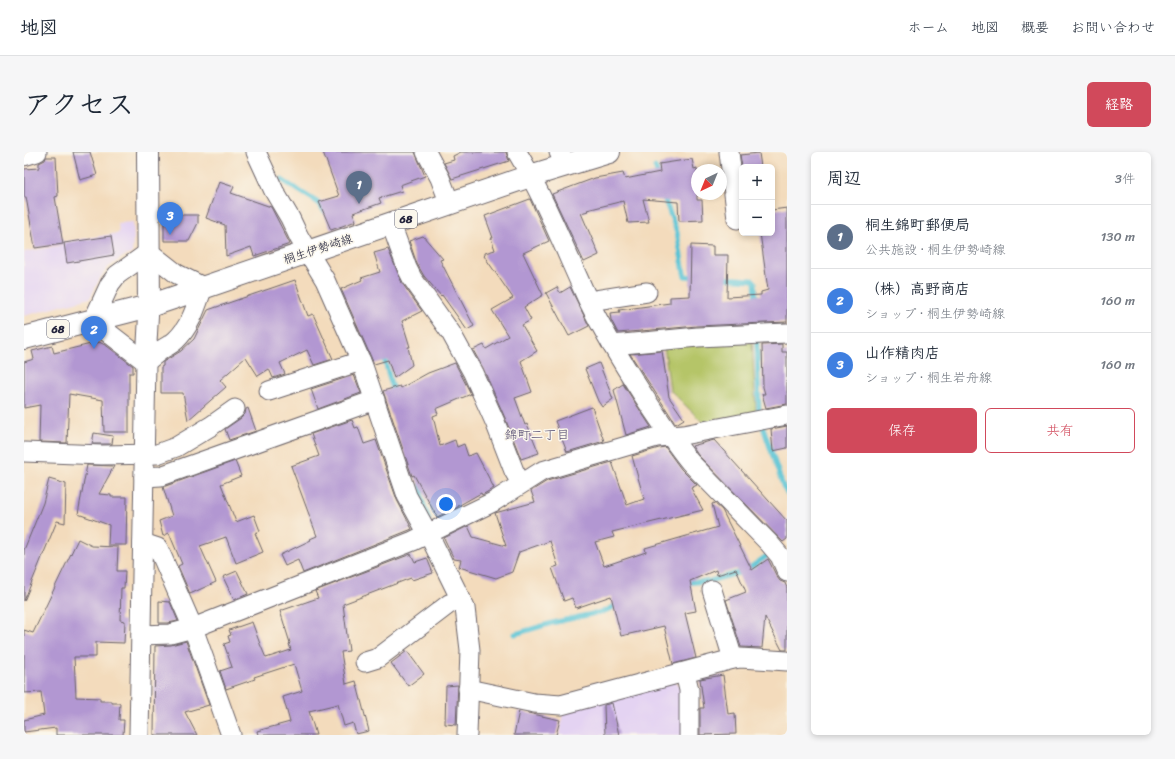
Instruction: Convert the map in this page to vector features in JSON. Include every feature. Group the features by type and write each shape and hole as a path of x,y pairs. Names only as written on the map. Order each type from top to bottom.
{"main road":[{"path":"148,152 149,306"},
{"name":"桐生伊勢崎線","path":"24,338 149,306 530,176 562,159 609,152"}],"street":[{"path":"24,156 37,152"},
{"path":"256,152 274,191 325,280 361,361 407,496 428,533 461,598 466,613 470,650 467,735"},
{"path":"426,152 440,178 450,204"},
{"path":"517,152 542,197 589,301 612,345 670,436 690,462 770,543 785,561"},
{"path":"729,152 737,220"},
{"path":"391,224 412,278 451,333 474,373 514,471 521,483"},
{"path":"149,252 177,274 203,287 192,314 181,335 146,362 93,321 110,284 117,275 149,252"},
{"path":"589,301 648,292"},
{"path":"139,735 146,362 149,306"},
{"path":"612,345 698,337 787,333"},
{"path":"269,391 361,361"},
{"path":"144,477 161,476 374,400"},
{"path":"24,452 102,455 157,454 176,447 211,426 235,409"},
{"path":"141,635 170,634 193,628 413,541 493,502 542,471 657,437 683,435 787,415"},
{"path":"143,543 158,548 193,628 231,735"},
{"path":"712,590 733,659"},
{"path":"365,663 378,658 450,604 461,598"},
{"path":"468,689 534,703 561,705 733,659 740,658 787,661"},
{"path":"685,673 689,690 689,735"}],"shaded area":[{"path":"133,222 134,239 131,254 124,256 107,268 90,298 24,316 24,252 62,245 63,242 119,233 118,223"},
{"path":"673,680 685,690 685,735 560,735 563,709"}],"green space":[{"path":"752,341 756,413 703,423 670,390 664,346"}],"building":[{"path":"73,152 90,152 97,175 80,180"},
{"path":"323,152 415,152 425,176 400,185 402,191 379,198 381,203 353,213 356,221 331,230 319,202 339,196"},
{"path":"461,152 506,152 509,161 452,179 444,163 454,160 453,156"},
{"path":"759,153 761,164 742,164 740,155"},
{"path":"46,157 56,157 58,196 55,197 63,244 35,248 26,197 24,197 24,169 39,168 39,163 45,160"},
{"path":"692,159 691,200 702,200 703,220 679,221 678,202 643,199 649,222 628,223 623,201 587,210 588,211 581,213 599,255 584,262 552,194 595,178 623,173 625,179 660,172 659,164"},
{"path":"219,182 234,187 231,193 271,207 290,244 254,256 251,247 226,256 225,225 206,218"},
{"path":"530,199 549,241 523,253 543,295 524,307 531,320 522,325 537,351 521,361 532,392 515,398 525,425 527,424 539,453 521,459 483,368 473,350 484,345 486,349 508,336 492,310 513,298 484,256 485,253 495,250 491,238 493,238 485,216"},
{"path":"787,208 787,322 697,326 618,333 611,320 610,313 620,312 619,310 670,303 670,297 690,296 691,245 713,246 713,255 728,255 727,297 761,295 761,292 768,290 760,236 775,236 775,210"},
{"path":"164,215 198,215 198,223 189,241 164,241"},
{"path":"111,236 114,255 67,263 64,243"},
{"path":"423,236 443,259 440,260 474,326 467,330 442,295 441,296 424,276 417,264 409,241"},
{"path":"388,249 402,283 422,311 402,321 410,347 408,347 412,365 394,378 388,360 374,364 341,289 362,280 361,278 380,272 374,253"},
{"path":"295,280 308,316 313,314 333,359 314,365 307,350 280,363 285,374 273,378 269,369 258,376 246,357 220,380 226,387 188,420 183,393 161,393 161,367 163,366 163,362 181,351 194,339 208,310"},
{"path":"557,287 560,293 570,287 589,326 569,336 546,293"},
{"path":"99,342 107,346 133,366 133,373 129,373 129,432 104,432 103,400 69,394 67,443 39,442 40,405 24,408 24,362 34,359 32,351 52,346 54,353"},
{"path":"782,344 782,352 787,352 787,404 766,408 762,394 765,394 763,387 762,345"},
{"path":"662,351 669,397 684,419 676,424 630,354"},
{"path":"455,363 471,394 436,409 438,414 433,416 440,446 455,440 457,447 464,444 468,456 476,453 494,488 482,495 481,493 458,507 437,517 414,475 412,476 383,391 400,386 401,388 428,373"},
{"path":"599,363 613,399 602,407 598,401 585,369"},
{"path":"354,375 361,393 318,409 311,389"},
{"path":"623,384 651,427 626,435 614,390"},
{"path":"592,407 604,441 567,452 555,421"},
{"path":"248,408 256,431 229,440 225,429 241,418"},
{"path":"352,420 355,428 358,427 364,444 376,440 397,500 412,529 303,573 298,560 285,566 280,555 317,536 291,466 319,456 311,434"},
{"path":"787,426 787,448 773,451 771,429"},
{"path":"94,433 113,436 112,444 92,444"},
{"path":"714,440 787,521 787,539 783,542 698,455 692,446"},
{"path":"665,447 681,469 697,485 691,488 703,510 612,532 614,537 595,542 604,566 646,552 645,548 718,527 712,504 714,503 722,510 752,570 768,559 777,577 780,581 785,583 787,588 787,650 782,650 765,617 762,648 741,647 726,600 746,592 736,569 717,575 716,570 690,581 696,611 685,613 696,658 673,664 664,626 621,636 611,596 576,608 572,598 564,601 552,568 558,566 550,541 519,552 512,572 496,578 459,567 461,560 454,559 444,538 468,526 473,537 506,546 495,513 535,502 531,491 547,481 612,462 627,505 644,499 632,456"},
{"path":"235,461 241,476 221,484 236,522 254,515 260,531 255,533 263,552 236,563 226,537 200,546 216,582 190,594 178,566 182,564 169,533 163,536 159,521 172,516 163,487"},
{"path":"87,465 114,466 99,494 111,495 111,497 127,497 126,545 108,545 109,525 78,514"},
{"path":"49,479 66,484 65,523 57,521 24,601 24,550 43,503"},
{"path":"78,539 92,546 118,547 117,571 125,571 124,588 121,588 120,620 125,621 124,643 96,642 96,657 74,657 76,697 100,698 100,701 120,703 119,720 124,720 123,735 56,735 56,728 24,732 24,720 44,715 41,692 24,693 24,630 33,633"},
{"path":"411,554 415,562 427,558 433,573 412,580 411,578 343,604 349,651 341,652 346,684 356,681 369,731 356,734 353,723 344,726 338,704 309,711 316,735 258,735 257,731 290,722 283,697 302,691 294,664 254,677 255,679 226,689 220,671 232,667 224,644 230,642 228,636 231,635 229,630 252,622 266,658 291,650 280,611 318,598 315,591"},
{"path":"237,571 248,594 234,600 223,577"},
{"path":"159,601 170,602 178,621 159,623"},
{"path":"186,641 209,705 185,712 197,735 154,735 155,646 171,645"},
{"path":"407,651 424,674 408,686 391,663"},
{"path":"723,675 728,714 735,713 736,734 700,735 700,708 704,708 700,679"},
{"path":"458,685 456,725 445,724 446,686"},
{"path":"612,703 619,735 605,735 604,705"},
{"path":"519,711 560,720 556,735 514,735"}],"waterway":[{"path":"655,167 659,179"},
{"path":"282,180 317,202 324,211"},
{"path":"663,195 677,232 685,276 696,277"},
{"path":"722,278 753,280 755,282 756,302"},
{"path":"756,318 759,411"},
{"path":"383,354 394,395"},
{"path":"763,427 787,494"},
{"path":"421,482 421,496 429,519"},
{"path":"685,583 710,581 745,571 771,553"},
{"path":"515,634 552,623 605,611 619,604"}],"place":[{"name":"桐生錦町郵便局","path":"359,204"},
{"name":"山作精肉店","path":"170,235"},
{"name":"（株）高野商店","path":"94,349"}],"district":[{"name":"錦町二丁目","path":"537,434"}]}
